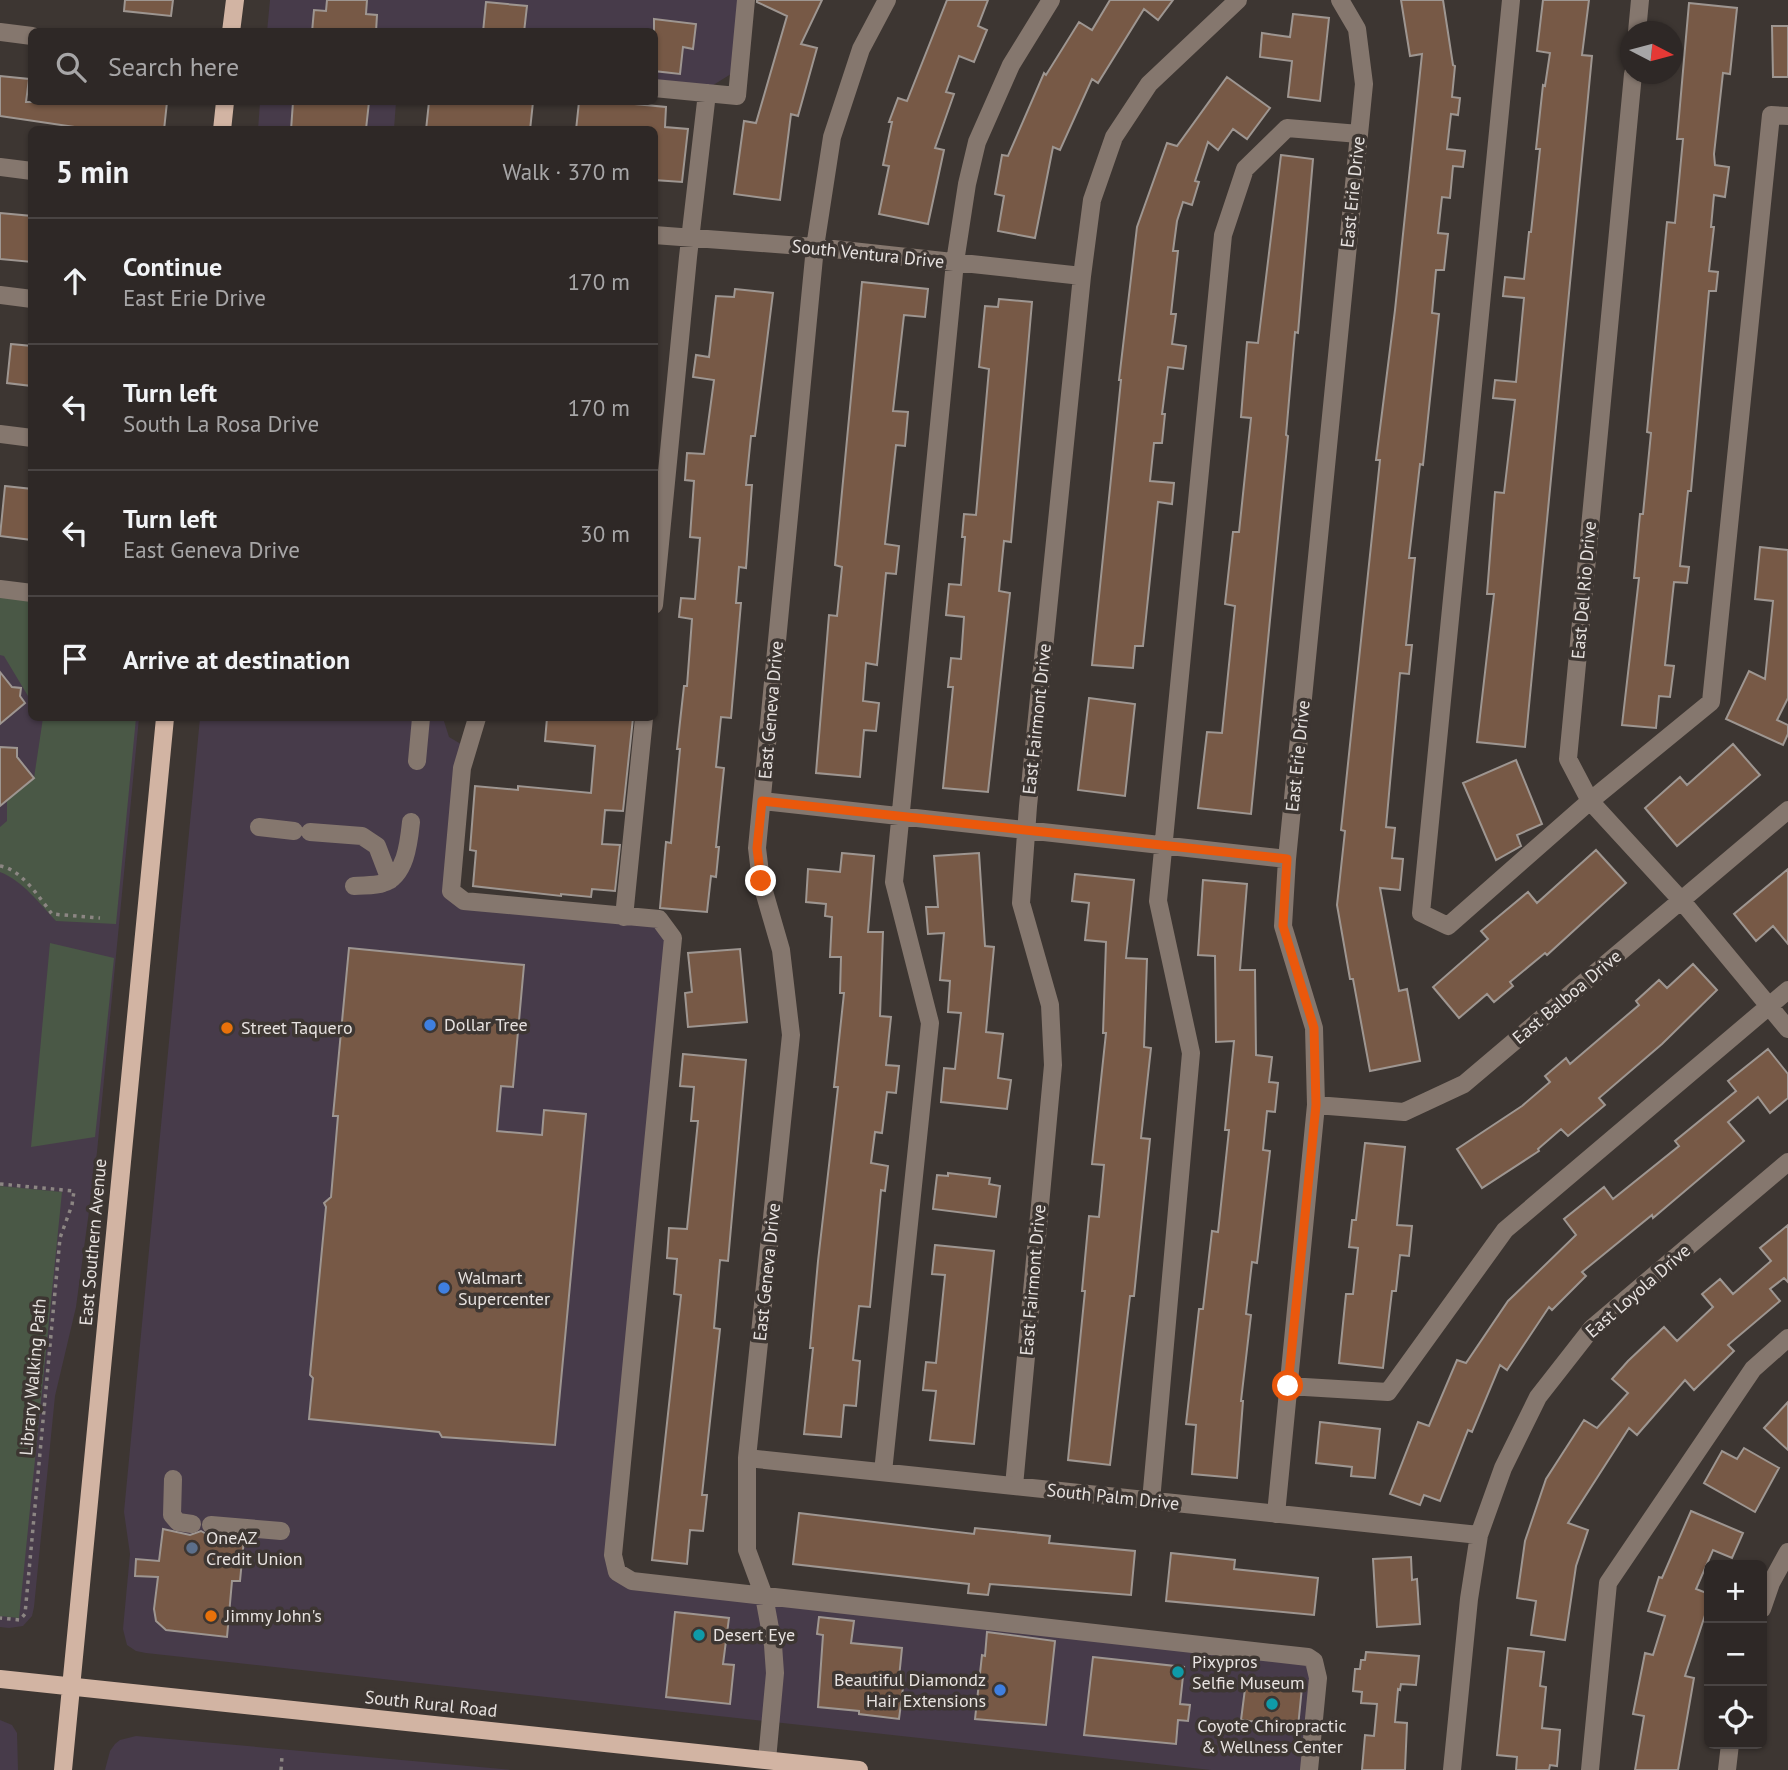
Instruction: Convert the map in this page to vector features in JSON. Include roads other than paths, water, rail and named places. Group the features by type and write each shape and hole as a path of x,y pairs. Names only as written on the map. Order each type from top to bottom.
{"main road":[{"path":"231,28 234,0"},
{"path":"222,126 225,105"},
{"name":"East Southern Avenue","path":"63,1770 165,721"},
{"name":"South Rural Road","path":"0,1679 859,1770"}],"street":[{"path":"658,88 737,96 746,0"},
{"name":"East Geneva Drive","path":"767,1760 775,1696 775,1673 764,1596 747,1550 747,1458 792,1035 781,950 760,870 757,848 815,247 832,138 861,49 887,0"},
{"path":"883,1472 930,1023 894,882 955,262 967,184 977,142 1011,65 1051,0"},
{"name":"East Fairmont Drive","path":"1014,1486 1053,1065 1050,1005 1021,903 1082,275 1092,200 1114,137 1149,84 1238,0"},
{"name":"East Erie Drive","path":"1276,1514 1316,1105 1314,1028 1283,926 1287,859 1364,84 1357,29 1340,0"},
{"path":"1511,0 1421,913 1448,926 1590,801 1711,702 1771,115 1788,116"},
{"path":"1638,21 1640,0"},
{"path":"0,32 28,36"},
{"name":"East Del Rio Drive","path":"1632,84 1568,759 1590,801 1681,900 1788,1029"},
{"path":"658,563 707,93"},
{"path":"1151,1501 1191,1054 1158,901 1223,235 1245,169 1287,128 1359,134"},
{"path":"0,167 28,170"},
{"name":"South Ventura Drive","path":"658,235 815,247 1082,275"},
{"path":"0,295 28,298"},
{"path":"0,434 28,438"},
{"path":"0,589 28,592"},
{"path":"418,761 421,721"},
{"path":"476,721 462,768 451,891 464,901 659,919 673,938 613,1555 617,1572 632,1581 1308,1657 1314,1661 1318,1678 1309,1770"},
{"path":"624,917 643,721"},
{"path":"762,801 1287,859"},
{"name":"East Balboa Drive","path":"1316,1105 1404,1112 1464,1084 1788,810"},
{"path":"354,886 390,880 402,864 411,822"},
{"path":"259,827 362,836 377,846 390,880"},
{"path":"1288,1386 1388,1392 1505,1230 1788,990"},
{"name":"East Loyola Drive","path":"1452,1770 1469,1599 1479,1535 1503,1468 1538,1397 1592,1328 1788,1162"},
{"path":"1590,1770 1608,1583 1753,1369 1788,1338"},
{"name":"South Palm Drive","path":"747,1458 1479,1535"},
{"path":"173,1479 172,1515 178,1522 281,1531"},
{"path":"1767,1593 1788,1552"},
{"path":"1727,1770 1729,1749"}],"place":[{"name":"Dollar Tree","path":"430,1025"},
{"name":"Street Taquero","path":"227,1028"},
{"name":"Walmart Supercenter","path":"444,1288"},
{"name":"OneAZ Credit Union","path":"192,1548"},
{"name":"Jimmy John's","path":"211,1616"},
{"name":"Desert Eye","path":"699,1635"},
{"name":"Pixypros Selfie Museum","path":"1178,1672"},
{"name":"Beautiful Diamondz Hair Extensions","path":"1000,1690"},
{"name":"Coyote Chiropractic & Wellness Center","path":"1272,1704"}]}
